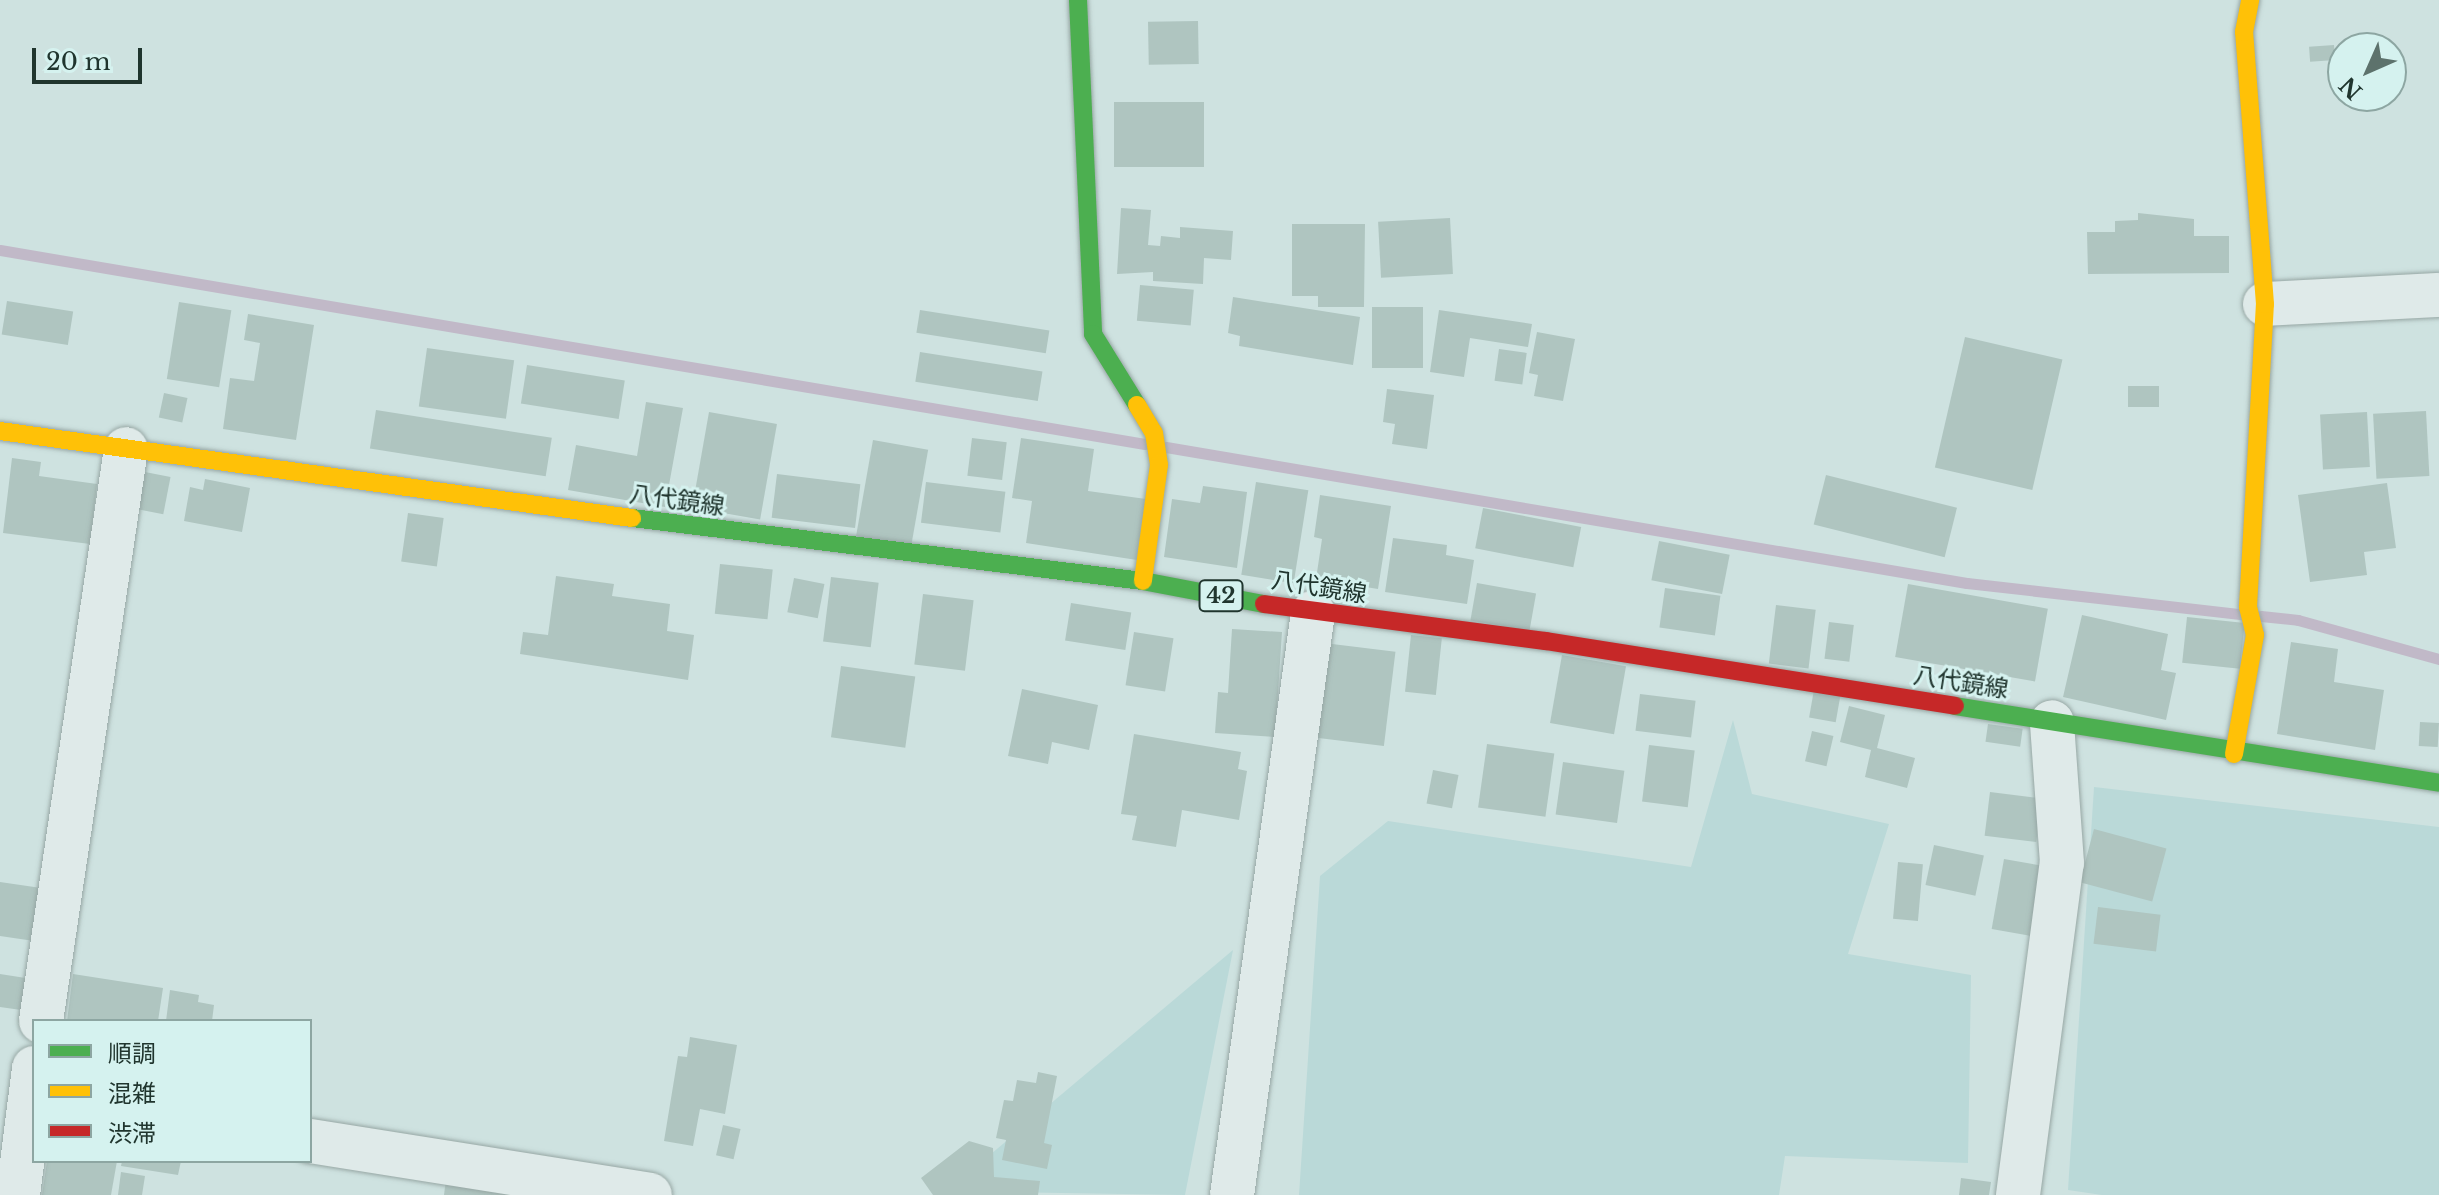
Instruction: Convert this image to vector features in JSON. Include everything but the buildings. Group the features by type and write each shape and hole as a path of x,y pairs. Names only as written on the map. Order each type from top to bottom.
{"main road":[{"path":"1078,0 1093,334 1154,433 1159,465 1143,581"},
{"path":"2234,754 2255,635 2248,607 2265,304 2244,32 2250,0"},
{"path":"2244,32 2267,0"},
{"name":"八代鏡線","path":"0,431 845,547 1143,581 1313,613 1546,641 2234,754 2439,783"}],"street":[{"path":"2265,304 2439,295"},
{"path":"41,1019 126,449"},
{"path":"1232,1195 1313,613"},
{"path":"2018,1195 2062,863 2052,722"},
{"path":"18,1195 24,1089"},
{"path":"312,1141 650,1195"}],"shaded area":[{"path":"1733,720 1752,794 1889,824 1848,954 1971,975 1968,1163 1785,1156 1779,1195 1299,1195 1320,876 1388,821 1691,867"},
{"path":"2094,787 2439,827 2439,1195 2102,1195 2068,1190"},
{"path":"1233,950 1185,1195 947,1191"}],"waterway":[{"path":"0,250 1145,444"},
{"path":"1166,447 1967,583 2240,614"},
{"path":"2261,616 2298,620 2439,659"}],"traffic: fast":[{"path":"1078,0 1093,334 1137,405"},
{"path":"632,518 1143,581 1264,604"},
{"path":"1955,706 2439,783"}],"traffic: slow":[{"path":"2234,754 2255,635 2248,607 2265,304 2244,32 2250,0"},
{"path":"1137,405 1154,433 1159,465 1143,581"},
{"path":"0,431 632,518"}],"traffic: jam":[{"path":"1264,604 1546,641 1955,706"}]}
